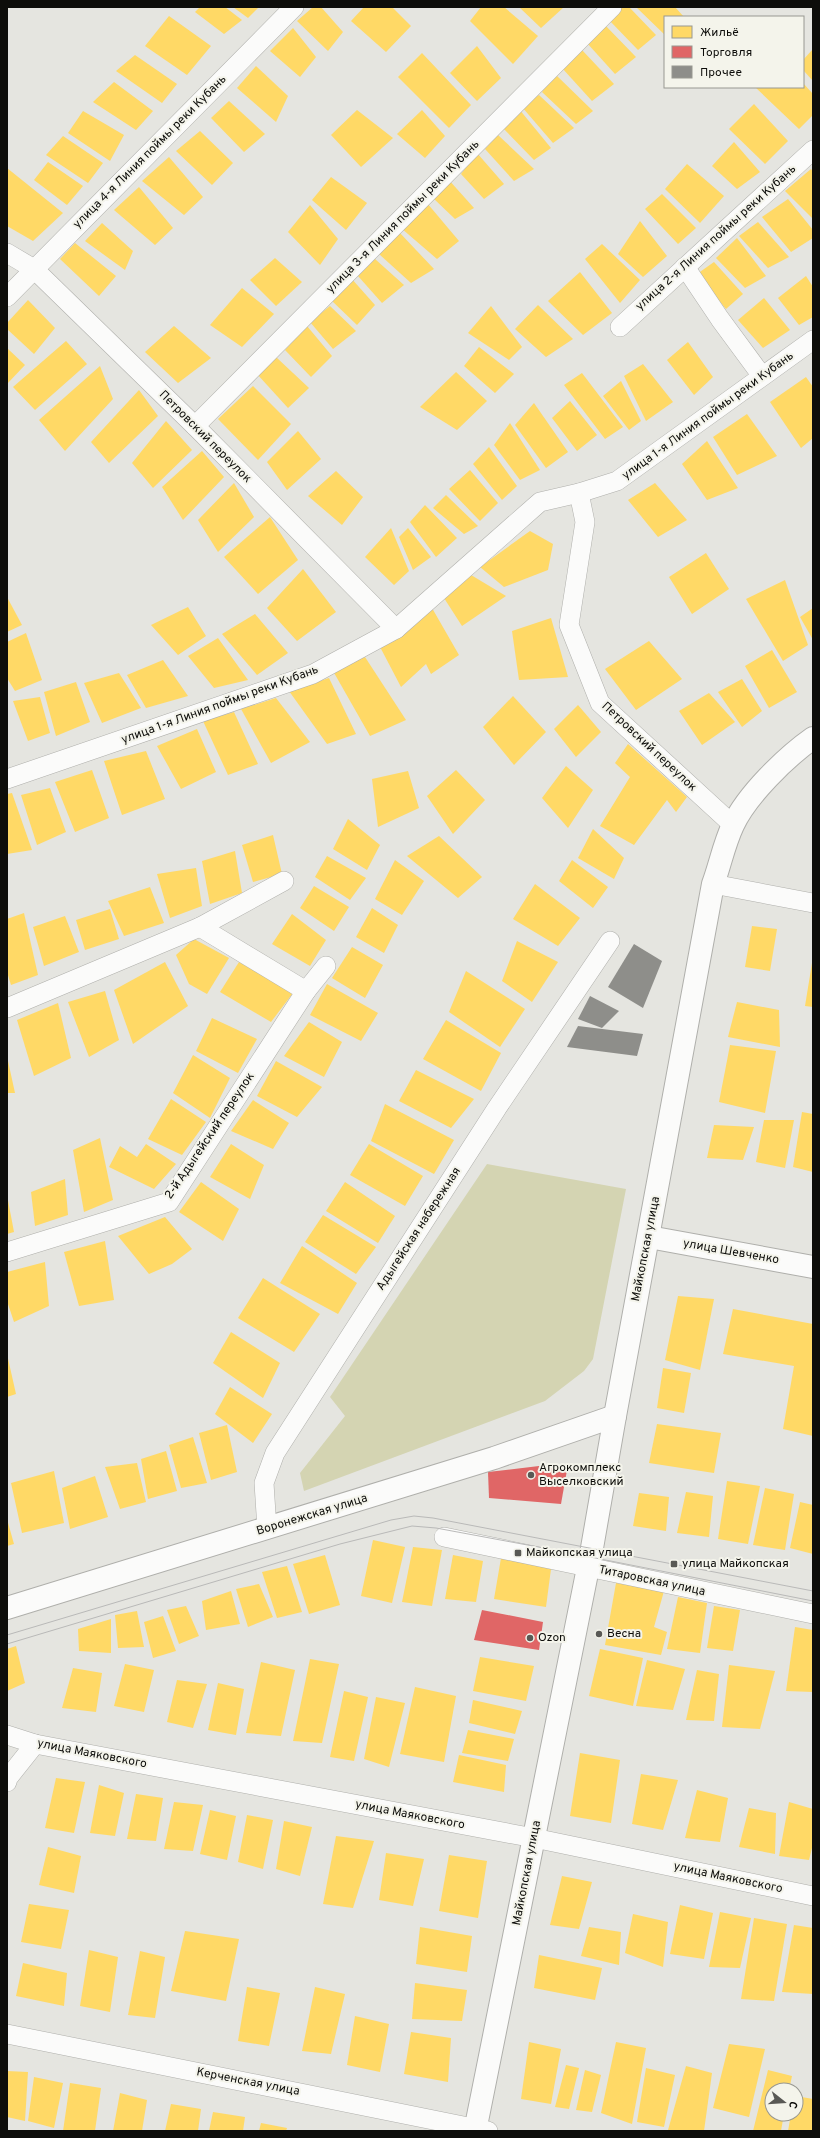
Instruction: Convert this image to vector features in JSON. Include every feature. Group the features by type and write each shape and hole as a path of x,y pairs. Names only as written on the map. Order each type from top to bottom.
{"street":[{"name":"улица 4-я Линия поймы реки Кубань","path":"7,297 294,7"},
{"name":"улица 3-я Линия поймы реки Кубань","path":"195,426 612,7"},
{"name":"улица 2-я Линия поймы реки Кубань","path":"620,327 813,150"},
{"name":"Петровский переулок","path":"7,253 34,269 195,426 396,629"},
{"path":"685,267 762,376"},
{"name":"улица 1-я Линия поймы реки Кубань","path":"7,779 313,674 396,629 540,502 579,493 617,481 813,340"},
{"name":"Петровский переулок","path":"579,493 585,522 569,625 600,703 733,825"},
{"path":"813,738 782,764 758,789 733,825 713,884 813,903"},
{"path":"7,1008 200,927 284,881"},
{"name":"Майкопская улица","path":"480,2130 534,1838 589,1562 713,884"},
{"path":"200,927 306,991"},
{"name":"Адыгейская набережная","path":"267,1529 264,1483 275,1453 497,1108 610,941"},
{"name":"2-й Адыгейский переулок","path":"7,1252 169,1202 306,991 326,966"},
{"name":"улица Шевченко","path":"649,1237 813,1267"},
{"name":"Воронежская улица","path":"7,1608 494,1458 615,1416"},
{"name":"Титаровская улица","path":"444,1537 589,1562 813,1614"},
{"name":"улица Маяковского","path":"7,1735 35,1744 534,1838 813,1896"},
{"path":"7,1782 8,1778 35,1744"},
{"name":"Керченская улица","path":"7,2034 480,2130"}],"green space":[{"path":"487,1164 626,1189 593,1359 584,1371 545,1401 304,1491 300,1473 345,1416 330,1397"}],"building: Жильё":[{"path":"200,7 225,7 242,20 224,34 195,12"},
{"path":"233,7 259,7 248,18"},
{"path":"313,7 321,7 343,32 328,51 297,21"},
{"path":"364,7 392,7 411,26 386,52 351,21"},
{"path":"481,7 504,7 538,36 513,64 470,21"},
{"path":"519,7 564,7 541,28"},
{"path":"620,7 629,7 656,35 638,50 609,20"},
{"path":"636,7 675,7 683,16 664,16 664,34"},
{"path":"169,16 211,46 187,75 145,46"},
{"path":"603,23 636,57 615,74 587,43"},
{"path":"293,28 316,57 300,77 270,51"},
{"path":"477,46 501,78 477,101 450,73"},
{"path":"813,49 813,81 804,71 804,59"},
{"path":"582,50 614,84 592,101 562,68"},
{"path":"422,53 471,105 449,128 398,77"},
{"path":"135,55 177,84 162,103 116,71"},
{"path":"256,66 288,96 276,122 237,88"},
{"path":"555,74 593,111 576,124 542,92"},
{"path":"114,82 153,111 136,130 93,102"},
{"path":"804,84 813,94 813,115 799,129 756,88 804,88"},
{"path":"539,95 574,128 553,143 522,107"},
{"path":"229,101 265,134 244,152 211,118"},
{"path":"754,104 788,141 765,164 729,129"},
{"path":"519,109 551,148 534,160 501,126"},
{"path":"357,110 393,138 361,167 331,135"},
{"path":"422,110 445,136 425,158 397,134"},
{"path":"83,111 124,135 110,161 68,133"},
{"path":"200,131 233,163 212,185 176,151"},
{"path":"498,135 534,169 514,181 485,149"},
{"path":"63,136 103,163 88,183 46,155"},
{"path":"734,142 760,172 737,189 712,166"},
{"path":"477,153 504,184 484,199 461,174"},
{"path":"169,157 203,197 184,215 142,181"},
{"path":"48,162 83,186 67,205 34,180"},
{"path":"687,164 724,196 700,223 665,189"},
{"path":"7,168 63,213 33,241 7,226"},
{"path":"811,169 813,172 813,219 785,191"},
{"path":"331,177 367,203 346,230 312,200"},
{"path":"448,179 474,208 455,219 432,197"},
{"path":"139,187 173,228 155,245 114,210"},
{"path":"662,194 696,228 678,244 645,209"},
{"path":"788,199 813,230 813,238 791,252 762,217"},
{"path":"427,203 459,241 437,259 401,228"},
{"path":"310,205 338,239 320,265 288,232"},
{"path":"640,221 667,256 643,277 618,254"},
{"path":"758,222 789,257 768,268 739,236"},
{"path":"102,223 133,251 125,270 85,241"},
{"path":"399,232 434,269 411,283 379,254"},
{"path":"737,238 766,276 745,288 716,258"},
{"path":"75,243 116,276 99,296 60,259"},
{"path":"602,244 640,280 620,303 585,259"},
{"path":"275,258 302,282 276,306 250,280"},
{"path":"375,259 404,285 382,303 358,276"},
{"path":"714,262 743,294 726,309 697,274"},
{"path":"580,272 612,313 583,335 548,301"},
{"path":"806,276 813,287 813,317 799,325 778,298"},
{"path":"351,278 375,305 357,325 331,300"},
{"path":"242,288 274,314 242,347 210,325"},
{"path":"764,298 790,330 763,348 738,320"},
{"path":"28,300 55,328 34,354 7,329 7,323"},
{"path":"538,305 573,339 546,357 515,329"},
{"path":"330,306 356,331 333,349 310,322"},
{"path":"491,306 522,347 509,360 468,333"},
{"path":"174,326 211,358 178,383 145,352"},
{"path":"307,326 332,356 311,377 285,350"},
{"path":"66,341 87,364 35,410 13,387"},
{"path":"688,342 713,377 694,395 667,360"},
{"path":"479,347 514,374 495,393 464,366"},
{"path":"7,348 25,365 7,384"},
{"path":"276,357 309,388 288,408 257,374"},
{"path":"643,364 673,402 646,421 624,376"},
{"path":"100,366 113,399 65,451 39,420"},
{"path":"456,372 487,401 457,430 420,407"},
{"path":"582,373 623,427 605,439 564,385"},
{"path":"806,377 813,387 813,438 801,448 770,402"},
{"path":"621,381 641,421 629,430 603,396"},
{"path":"253,386 291,424 258,460 218,419"},
{"path":"139,390 158,416 109,463 91,442"},
{"path":"570,401 597,435 577,451 552,418"},
{"path":"534,403 568,452 546,468 515,425"},
{"path":"747,414 777,456 737,475 713,437"},
{"path":"166,421 192,450 153,488 132,463"},
{"path":"510,423 540,470 520,480 494,445"},
{"path":"298,431 321,459 287,490 267,462"},
{"path":"707,441 738,488 707,500 682,464"},
{"path":"489,447 517,486 502,500 473,464"},
{"path":"202,451 224,477 183,520 162,487"},
{"path":"470,470 498,503 480,521 449,489"},
{"path":"336,471 363,497 342,525 308,496"},
{"path":"234,483 254,517 218,552 198,520"},
{"path":"655,483 687,520 658,537 628,500"},
{"path":"446,495 478,526 464,534 433,508"},
{"path":"425,505 457,538 436,557 410,522"},
{"path":"270,517 298,560 258,594 224,557"},
{"path":"391,528 409,571 394,585 365,557"},
{"path":"408,528 431,557 413,570 399,537"},
{"path":"530,531 553,544 548,570 504,587 480,567"},
{"path":"706,553 729,589 692,614 669,577"},
{"path":"303,569 336,612 297,641 267,608"},
{"path":"471,575 506,596 462,626 444,598"},
{"path":"785,580 808,645 783,661 746,599"},
{"path":"7,597 22,625 7,632"},
{"path":"188,607 206,636 178,655 151,625"},
{"path":"432,608 459,655 431,674 426,664 401,687 379,645"},
{"path":"813,608 813,640 800,617"},
{"path":"255,614 288,653 257,675 222,634"},
{"path":"551,618 568,677 519,680 512,631"},
{"path":"26,633 42,680 15,691 7,678 7,642"},
{"path":"218,638 248,680 214,688 188,656"},
{"path":"649,641 682,679 636,710 605,669"},
{"path":"772,650 797,692 769,708 745,666"},
{"path":"365,657 406,720 370,736 333,671"},
{"path":"163,660 188,696 146,708 127,675"},
{"path":"119,673 141,708 102,723 84,683"},
{"path":"329,678 356,734 327,744 289,691"},
{"path":"742,679 762,711 742,727 718,692"},
{"path":"76,682 90,722 56,736 44,692"},
{"path":"709,693 735,722 702,745 679,711"},
{"path":"513,696 546,732 514,765 483,727"},
{"path":"40,697 50,733 28,741 13,701"},
{"path":"276,698 310,742 271,763 241,709"},
{"path":"578,705 601,732 576,757 554,729"},
{"path":"234,712 258,764 228,775 203,721"},
{"path":"197,729 216,772 181,789 157,746"},
{"path":"628,744 687,797 676,812 667,800 634,845 600,826 630,777 615,763"},
{"path":"146,751 165,799 122,815 104,761"},
{"path":"566,766 593,790 568,828 542,798"},
{"path":"92,770 109,818 75,832 55,782"},
{"path":"456,770 485,800 453,834 427,796"},
{"path":"408,771 419,808 378,827 372,779"},
{"path":"50,788 66,832 37,845 21,795"},
{"path":"12,793 32,850 7,854 7,794"},
{"path":"348,819 380,845 367,870 333,849"},
{"path":"593,829 624,858 614,879 578,858"},
{"path":"273,835 282,874 253,882 242,845"},
{"path":"439,836 482,877 458,898 407,856"},
{"path":"235,851 242,893 210,904 202,861"},
{"path":"327,856 366,878 350,900 315,877"},
{"path":"395,860 424,881 402,915 375,899"},
{"path":"572,860 608,887 593,908 559,881"},
{"path":"196,868 202,906 170,918 157,874"},
{"path":"535,884 580,918 558,946 513,919"},
{"path":"314,886 349,907 334,931 300,908"},
{"path":"150,887 164,923 124,936 108,901"},
{"path":"372,908 398,925 384,953 356,937"},
{"path":"110,909 119,939 85,950 76,920"},
{"path":"24,913 38,975 11,985 7,972 7,919"},
{"path":"292,914 326,940 310,966 272,944"},
{"path":"65,916 79,952 44,966 33,927"},
{"path":"752,926 777,929 770,971 745,967"},
{"path":"194,939 229,958 207,994 189,984 176,955"},
{"path":"517,941 558,962 532,1002 502,981"},
{"path":"352,947 383,965 365,998 332,978"},
{"path":"165,962 188,1006 133,1044 114,990"},
{"path":"239,962 293,993 271,1022 220,992"},
{"path":"813,963 813,1007 805,1006"},
{"path":"466,971 525,1009 500,1047 449,1012"},
{"path":"327,984 378,1013 361,1041 310,1015"},
{"path":"105,991 119,1040 89,1057 68,1002"},
{"path":"737,1002 779,1010 780,1047 728,1037"},
{"path":"58,1003 71,1058 34,1076 17,1020"},
{"path":"212,1018 257,1039 238,1073 196,1051"},
{"path":"446,1020 501,1053 481,1091 423,1059"},
{"path":"309,1022 342,1042 324,1077 284,1056"},
{"path":"730,1045 776,1051 765,1113 719,1102"},
{"path":"193,1055 230,1078 210,1118 173,1093"},
{"path":"8,1061 15,1093 7,1093"},
{"path":"276,1061 322,1087 297,1117 257,1096"},
{"path":"416,1070 474,1099 451,1128 399,1101"},
{"path":"171,1099 206,1122 182,1155 148,1139"},
{"path":"253,1100 289,1123 273,1149 231,1131"},
{"path":"385,1104 454,1140 434,1174 371,1141"},
{"path":"802,1112 813,1114 813,1172 793,1167"},
{"path":"764,1120 794,1120 785,1168 756,1162"},
{"path":"714,1125 754,1127 743,1160 707,1158"},
{"path":"100,1138 113,1200 84,1212 73,1150"},
{"path":"146,1144 176,1164 154,1189 109,1167 120,1146 137,1157"},
{"path":"231,1144 264,1165 250,1199 210,1177"},
{"path":"369,1144 423,1176 405,1206 350,1175"},
{"path":"65,1179 68,1215 35,1226 31,1192"},
{"path":"201,1182 239,1209 223,1241 179,1212"},
{"path":"345,1182 395,1216 378,1243 326,1211"},
{"path":"7,1195 14,1232 7,1234"},
{"path":"323,1215 376,1247 356,1274 305,1242"},
{"path":"165,1217 192,1249 172,1264 149,1274 118,1236"},
{"path":"105,1241 114,1300 79,1306 64,1252"},
{"path":"302,1246 357,1283 338,1314 280,1283"},
{"path":"45,1262 49,1306 14,1322 7,1301 7,1272"},
{"path":"263,1278 320,1314 294,1352 238,1318"},
{"path":"678,1296 714,1299 700,1370 665,1360"},
{"path":"733,1309 813,1324 813,1436 783,1429 794,1366 723,1354"},
{"path":"231,1332 280,1363 263,1398 213,1363"},
{"path":"7,1354 16,1394 7,1397"},
{"path":"663,1368 691,1373 684,1413 657,1408"},
{"path":"230,1387 272,1414 253,1443 215,1414"},
{"path":"657,1424 721,1433 714,1473 649,1463"},
{"path":"227,1425 237,1472 211,1480 199,1433"},
{"path":"193,1437 207,1483 181,1488 169,1445"},
{"path":"166,1451 177,1491 148,1499 141,1459"},
{"path":"137,1463 146,1502 120,1509 105,1467"},
{"path":"54,1471 64,1523 22,1533 11,1483"},
{"path":"95,1476 108,1517 70,1529 62,1488"},
{"path":"727,1481 760,1486 748,1544 718,1539"},
{"path":"765,1488 794,1494 785,1550 753,1545"},
{"path":"686,1492 713,1496 709,1537 677,1533"},
{"path":"639,1493 669,1497 666,1531 633,1526"},
{"path":"800,1502 813,1505 813,1554 790,1548"},
{"path":"7,1519 14,1544 7,1546"},
{"path":"373,1540 405,1547 392,1603 361,1596"},
{"path":"413,1547 442,1550 432,1606 402,1602"},
{"path":"325,1555 340,1605 309,1614 293,1564"},
{"path":"453,1555 483,1561 476,1602 445,1599"},
{"path":"501,1558 551,1569 546,1607 494,1599"},
{"path":"287,1566 302,1612 277,1618 262,1572"},
{"path":"616,1583 664,1591 654,1627 667,1632 661,1655 605,1645"},
{"path":"259,1584 273,1617 248,1627 236,1589"},
{"path":"231,1591 240,1624 206,1630 202,1601"},
{"path":"678,1597 707,1603 700,1653 667,1649"},
{"path":"186,1606 199,1636 179,1644 167,1610"},
{"path":"714,1606 740,1610 733,1651 707,1648"},
{"path":"137,1611 144,1647 118,1648 115,1615"},
{"path":"163,1616 176,1651 153,1658 144,1622"},
{"path":"111,1619 111,1653 79,1651 78,1629"},
{"path":"795,1627 813,1630 813,1692 786,1691"},
{"path":"16,1646 25,1683 7,1691 7,1649"},
{"path":"600,1649 643,1658 633,1706 589,1696"},
{"path":"480,1657 534,1666 526,1701 473,1691"},
{"path":"310,1659 339,1664 322,1743 293,1741"},
{"path":"647,1660 685,1669 673,1710 636,1706"},
{"path":"261,1662 295,1670 281,1736 246,1733"},
{"path":"125,1664 154,1670 144,1712 114,1706"},
{"path":"729,1665 775,1671 760,1729 722,1727"},
{"path":"73,1668 102,1673 96,1712 62,1708"},
{"path":"697,1670 719,1674 714,1721 686,1720"},
{"path":"177,1680 207,1684 193,1728 167,1722"},
{"path":"218,1683 244,1689 236,1735 208,1730"},
{"path":"415,1687 456,1696 444,1762 400,1754"},
{"path":"344,1691 368,1697 354,1761 330,1757"},
{"path":"376,1697 405,1703 389,1767 364,1759"},
{"path":"473,1700 522,1711 515,1734 469,1723"},
{"path":"468,1730 514,1739 508,1761 462,1753"},
{"path":"580,1753 620,1760 611,1823 570,1816"},
{"path":"459,1755 506,1765 504,1792 453,1782"},
{"path":"641,1774 678,1780 663,1830 632,1824"},
{"path":"56,1778 85,1782 74,1833 45,1828"},
{"path":"99,1785 124,1793 115,1836 90,1833"},
{"path":"697,1790 728,1798 720,1842 685,1838"},
{"path":"136,1794 163,1798 156,1841 127,1839"},
{"path":"174,1802 203,1805 193,1851 164,1849"},
{"path":"789,1802 813,1809 813,1844 809,1860 779,1856"},
{"path":"749,1808 776,1813 775,1854 739,1847"},
{"path":"210,1810 236,1816 227,1860 200,1854"},
{"path":"247,1815 273,1820 263,1869 238,1862"},
{"path":"284,1821 312,1827 300,1876 276,1869"},
{"path":"336,1836 374,1841 353,1908 323,1904"},
{"path":"48,1847 81,1856 74,1893 39,1885"},
{"path":"386,1853 424,1859 413,1906 379,1900"},
{"path":"449,1855 487,1861 478,1918 439,1911"},
{"path":"562,1876 592,1882 579,1929 550,1925"},
{"path":"29,1904 69,1910 61,1949 21,1942"},
{"path":"680,1905 713,1913 704,1959 670,1954"},
{"path":"720,1912 751,1918 740,1968 709,1967"},
{"path":"633,1914 668,1922 663,1967 625,1953"},
{"path":"754,1918 787,1924 774,2001 741,1999"},
{"path":"794,1925 813,1928 813,1994 782,1992"},
{"path":"420,1927 472,1936 467,1972 416,1964"},
{"path":"589,1927 621,1932 619,1965 581,1956"},
{"path":"185,1931 239,1939 226,2001 171,1991"},
{"path":"89,1950 118,1957 110,2012 80,2006"},
{"path":"140,1951 165,1957 155,2018 128,2015"},
{"path":"539,1955 602,1968 595,2000 534,1988"},
{"path":"23,1963 67,1973 64,2006 16,1996"},
{"path":"415,1983 467,1990 462,2021 412,2019"},
{"path":"247,1987 280,1993 269,2046 238,2041"},
{"path":"315,1987 345,1994 331,2054 302,2051"},
{"path":"355,2016 389,2024 380,2072 347,2065"},
{"path":"411,2032 451,2038 448,2082 404,2074"},
{"path":"529,2042 561,2049 551,2104 521,2099"},
{"path":"616,2042 646,2048 632,2124 601,2113"},
{"path":"729,2044 765,2049 749,2117 713,2108"},
{"path":"566,2065 579,2068 569,2109 555,2107"},
{"path":"686,2066 712,2073 704,2131 668,2130"},
{"path":"646,2068 675,2075 664,2127 637,2122"},
{"path":"585,2070 601,2075 592,2112 576,2110"},
{"path":"768,2070 792,2076 791,2082 765,2082"},
{"path":"7,2071 28,2072 25,2121 7,2117"},
{"path":"34,2077 63,2083 54,2128 28,2121"},
{"path":"70,2083 101,2088 95,2131 63,2131"},
{"path":"764,2086 764,2122 783,2122 781,2131 753,2131"},
{"path":"120,2093 147,2100 142,2131 113,2131"},
{"path":"804,2097 813,2099 813,2131 788,2131 790,2122 804,2122"},
{"path":"171,2104 201,2109 198,2131 165,2131"},
{"path":"213,2112 245,2117 243,2131 209,2131"},
{"path":"261,2123 287,2128 286,2131 259,2131"}],"building: Торговля":[{"path":"539,1466 567,1470 561,1504 489,1498 488,1472"},
{"path":"482,1610 543,1622 539,1650 474,1640"}],"building: Прочее":[{"path":"634,944 662,961 643,1008 608,987"},
{"path":"590,996 619,1011 602,1028 578,1019"},
{"path":"578,1026 643,1034 637,1056 567,1047"}],"tram line":[{"path":"7,1635 391,1520 414,1516 433,1518 813,1591"},
{"path":"7,1644 340,1544 412,1526 436,1528 565,1552 813,1601"}],"place":[{"name":"Агрокомплекс Выселковский","path":"531,1475"},
{"name":"Майкопская улица","path":"518,1553"},
{"name":"улица Майкопская","path":"674,1564"},
{"name":"Весна","path":"599,1634"},
{"name":"Ozon","path":"530,1638"}]}
